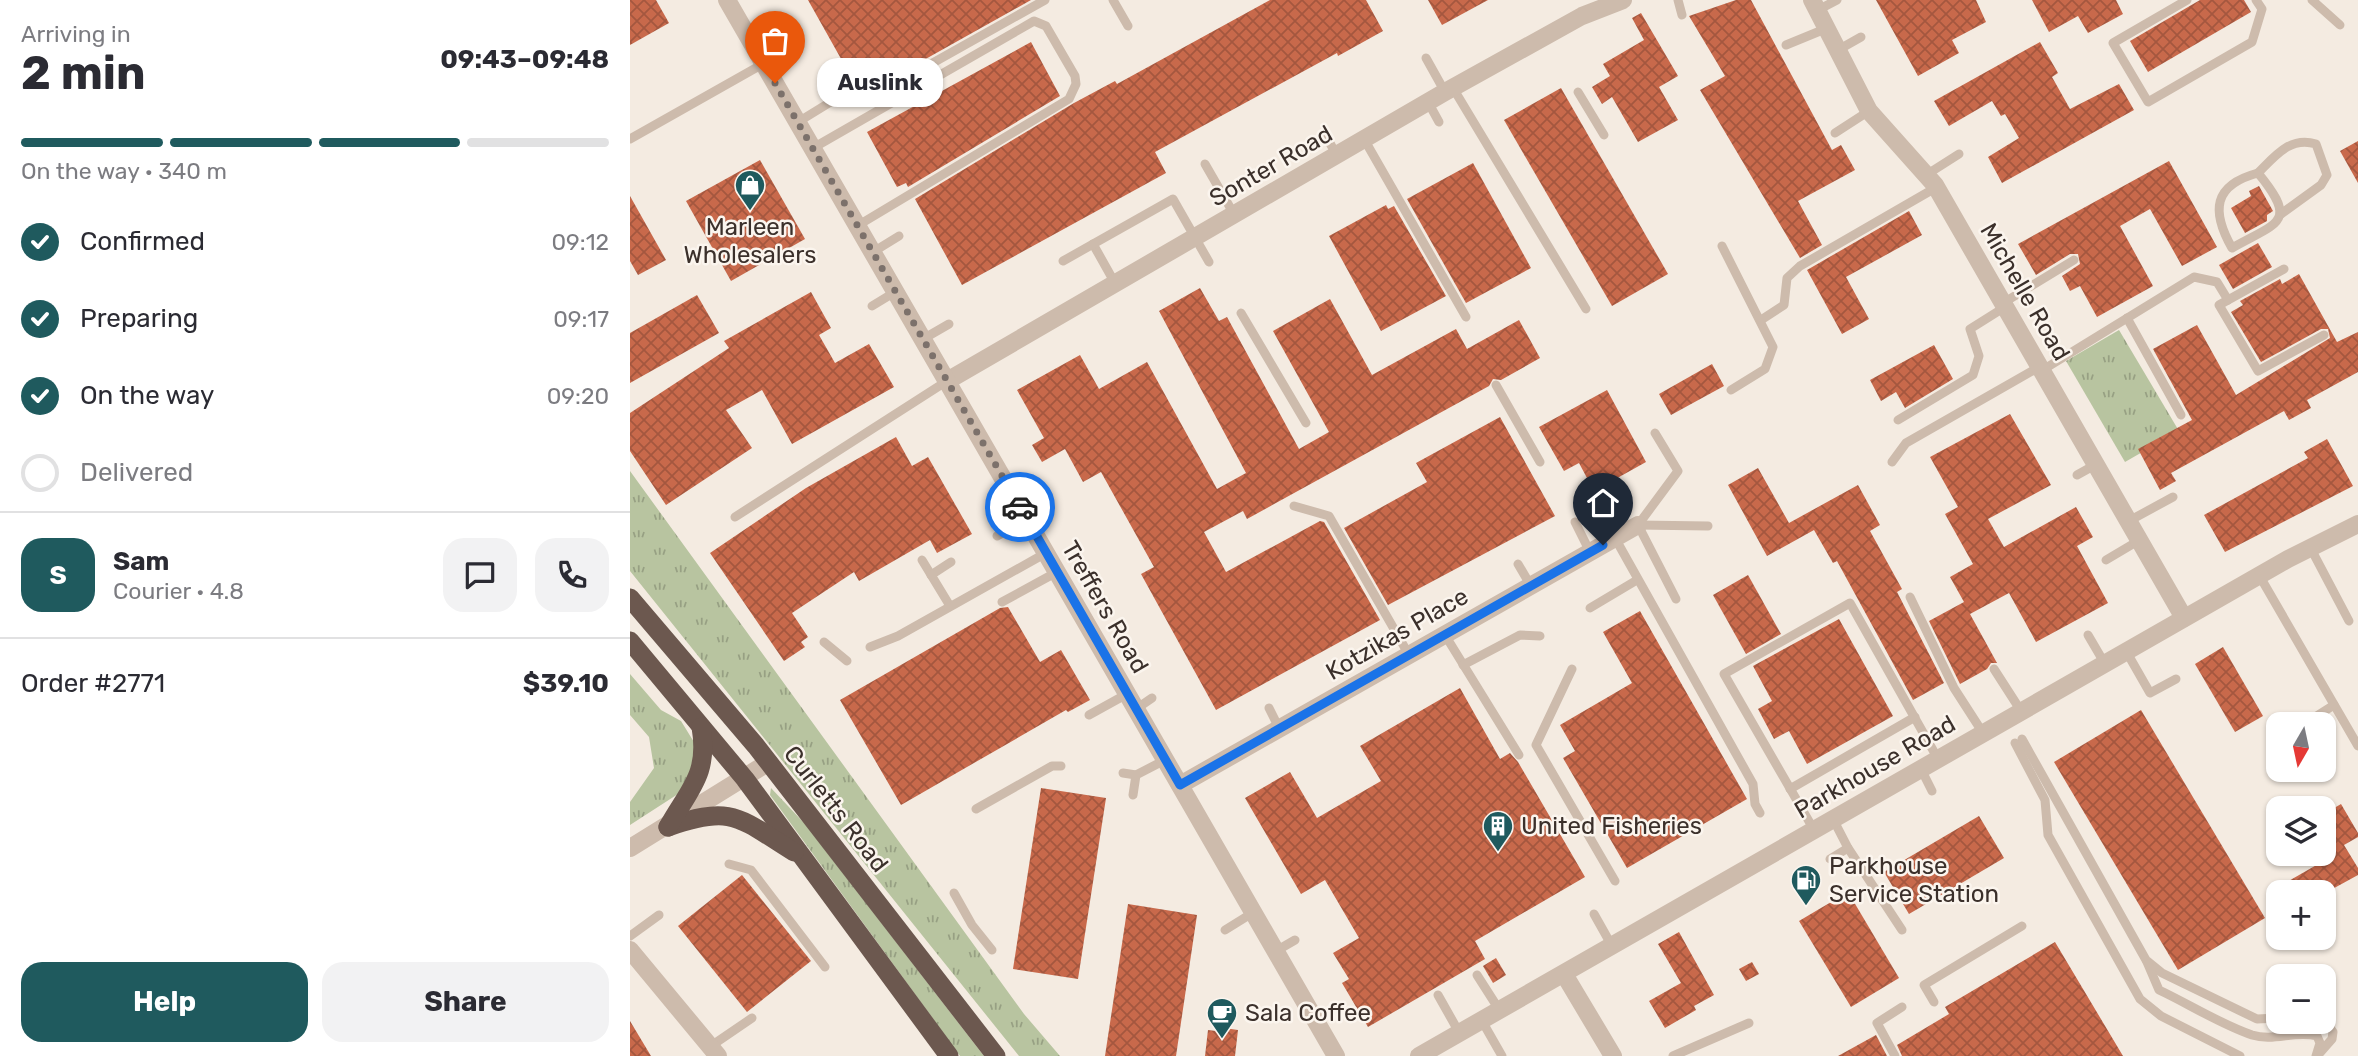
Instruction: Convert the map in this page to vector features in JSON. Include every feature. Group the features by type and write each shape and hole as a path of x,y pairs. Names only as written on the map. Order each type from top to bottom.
{"highway":[{"name":"Curletts Road","path":"630,598 769,762 996,1056"},
{"path":"630,641 745,779 949,1056"},
{"path":"668,827 703,765 705,749 701,727"},
{"path":"668,827 702,815 730,814 805,859"}],"street":[{"name":"Treffers Road","path":"727,0 1254,912 1331,1053"},
{"name":"Sonter Road","path":"947,381 1449,90 1581,16 1623,0"},
{"name":"Michelle Road","path":"1814,6 1869,111 1932,181 2184,618"},
{"name":"Parkhouse Road","path":"1423,1055 2259,575 2358,524"},
{"name":"Kotzikas Place","path":"1180,785 1638,525"},
{"path":"630,848 668,827 769,762"},
{"path":"630,950 715,1051"},
{"path":"1564,974 1613,1056"}],"lane":[{"path":"798,122 842,95 857,99 872,97 1045,0"},
{"path":"1113,0 1128,26"},
{"path":"1678,0 1682,15"},
{"path":"1814,6 1836,0"},
{"path":"2187,0 2113,43 2148,102 2252,42 2262,9 2256,0"},
{"path":"2312,0 2340,25"},
{"path":"813,148 1034,21 1046,26 1075,76 1076,84 1069,99 858,226"},
{"path":"1786,45 1825,29"},
{"path":"1836,51 1861,37"},
{"path":"1426,58 1449,90 1586,309"},
{"path":"630,139 763,64"},
{"path":"1577,92 1604,135"},
{"path":"1428,102 1439,122"},
{"path":"1835,133 1869,111"},
{"path":"1325,134 1336,156"},
{"path":"1364,139 1466,317"},
{"path":"2302,140 2316,144 2322,153 2327,175 2321,186 2281,214 2273,225 2232,248 2218,219 2218,204 2233,183 2258,173 2291,144 2302,140"},
{"path":"1760,320 1784,305 1787,278 1800,266 1932,181 1959,154"},
{"path":"1205,164 1235,216"},
{"path":"2258,173 2281,205 2281,214"},
{"path":"1063,261 1173,199 1209,262"},
{"path":"873,252 899,236"},
{"path":"1093,244 1116,285"},
{"path":"1722,246 1773,346 1772,356 1765,369 1731,390"},
{"path":"1898,420 1972,375 1979,356 1970,329 2074,260"},
{"path":"2284,269 2219,305 2258,371 2324,335"},
{"path":"1892,462 1906,443 2040,369 2194,277 2217,282 2228,300"},
{"path":"872,306 895,292"},
{"path":"1241,313 1306,423"},
{"path":"2127,318 2181,415"},
{"path":"923,339 950,324"},
{"path":"735,517 947,381"},
{"path":"1496,385 1540,462"},
{"path":"1638,525 1678,471 1655,433"},
{"path":"2077,475 2095,465"},
{"path":"2127,522 2173,497"},
{"path":"1294,506 1329,516 1409,655"},
{"path":"997,536 1027,520"},
{"path":"1575,522 1590,552"},
{"path":"1638,525 1708,526"},
{"path":"1638,525 1676,600"},
{"path":"1615,538 1753,784 1755,804 1760,813"},
{"path":"2106,560 2138,541"},
{"path":"2310,547 2349,621"},
{"path":"870,647 898,636 1046,553"},
{"path":"922,561 950,606"},
{"path":"931,575 951,562"},
{"path":"1518,565 1531,586"},
{"path":"1002,602 1057,572"},
{"path":"2259,575 2358,746"},
{"path":"1590,608 1637,580"},
{"path":"1910,597 1954,688 1983,733"},
{"path":"1814,830 1724,674 1850,603 1938,759"},
{"path":"1445,635 1519,755"},
{"path":"1463,665 1520,635 1540,636"},
{"path":"2088,635 2105,664"},
{"path":"824,642 847,661"},
{"path":"2126,651 2150,693 2176,680"},
{"path":"1572,669 1536,745 1615,881"},
{"path":"1994,669 2021,712"},
{"path":"1089,715 1131,701 1152,698"},
{"path":"2323,712 2334,705"},
{"path":"1269,708 1280,730"},
{"path":"1790,789 1914,717"},
{"path":"2239,1056 2161,1016 2140,999 2049,835 2045,800 2019,741 2146,960 2159,990 2252,1035 2279,1037 2304,1032 2317,1036 2320,1043 2316,1056"},
{"path":"1123,773 1136,775 1165,760"},
{"path":"976,809 1052,766 1061,766"},
{"path":"1921,769 1932,791"},
{"path":"1133,795 1136,775"},
{"path":"1833,819 1848,848 1902,930"},
{"path":"1830,859 1848,848"},
{"path":"729,864 751,870 825,967"},
{"path":"954,893 972,925 992,950"},
{"path":"1225,930 1254,912"},
{"path":"1594,914 1612,946"},
{"path":"630,936 659,915"},
{"path":"1934,1002 1924,985 2022,926"},
{"path":"1276,951 1295,940"},
{"path":"2146,960 2162,973 2257,1019 2266,1019"},
{"path":"1477,975 1500,1011"},
{"path":"1438,995 1460,1034"},
{"path":"1895,1056 1877,1023 1902,1007"},
{"path":"715,1051 752,1017"},
{"path":"1482,1021 1502,1056"},
{"path":"1673,1056 1749,1023"},
{"path":"2316,1056 2332,1040 2333,1034"}],"green space":[{"path":"2119,330 2179,431 2125,462 2066,361"},
{"path":"630,471 1024,1014 1060,1056 1019,1056 630,571"},
{"path":"630,674 661,710 681,721 697,747 698,757 678,794 630,825 630,802 654,768 649,737 630,715"},
{"path":"771,788 805,824 984,1056 960,1056 770,795"}],"building":[{"path":"630,0 656,0 669,23 630,45"},
{"path":"808,0 1031,0 881,84 869,62 849,73"},
{"path":"1270,0 1366,0 1383,31 1338,56 1337,53 1155,152 1166,173 962,285 915,199 1074,103 1115,81 1117,84"},
{"path":"1428,0 1488,0 1442,25"},
{"path":"1736,0 1751,0 1832,150 1841,145 1855,170 1798,201 1822,245 1800,258 1700,90 1725,76 1689,16"},
{"path":"1876,0 1976,0 1986,22 1952,40 1959,53 1918,76"},
{"path":"2032,0 2116,0 2123,14 2088,33 2078,16 2049,32"},
{"path":"2200,0 2244,0 2251,12 2148,72 2130,41"},
{"path":"1641,13 1678,76 1659,87 1678,120 1638,142 1612,97 1602,104 1592,87 1610,76 1603,64 1644,40 1632,18"},
{"path":"1031,42 1060,96 908,187 906,183 897,187 867,132"},
{"path":"2040,42 2058,73 2052,77 2070,109 2119,84 2134,110 2002,183 1988,157 2019,138 2005,114 2001,116 1992,101 1949,126 1934,101"},
{"path":"1561,88 1668,274 1612,306 1504,120"},
{"path":"2358,141 2358,183 2340,151"},
{"path":"760,160 805,239 731,281 686,201"},
{"path":"2169,161 2217,247 2182,266 2150,209 2120,226 2153,286 2097,317 2080,286 2070,291 2062,276 2080,264 2078,254 2070,254 2036,275 2018,244"},
{"path":"1473,163 1531,268 1466,303 1407,199"},
{"path":"2259,186 2273,211 2267,215 2267,221 2245,233 2231,208 2251,196 2249,191"},
{"path":"630,196 666,260 638,275 630,261"},
{"path":"1386,205 1388,209 1394,206 1446,296 1381,331 1329,236"},
{"path":"1909,211 1922,235 1846,277 1869,319 1842,334 1807,270"},
{"path":"2258,243 2272,267 2233,289 2219,265"},
{"path":"2299,274 2337,342 2358,332 2358,372 2307,400 2311,408 2289,420 2284,411 2171,473 2176,481 2160,490 2138,449 2192,420 2153,349 2197,325 2236,395 2330,338 2328,329 2321,329 2261,362 2231,312 2243,305 2240,301 2280,279 2282,284"},
{"path":"1200,288 1219,321 1227,317 1299,449 1329,432 1273,331 1330,299 1372,375 1456,329 1467,349 1519,320 1540,358 1501,380 1493,379 1489,386 1247,519 1243,511 1204,532 1226,572 1320,521 1324,522 1380,620 1216,710 1141,574 1154,567 1101,472 1083,482 1065,449 1042,462 1032,445 1044,438 1017,390 1080,355 1099,389 1147,362 1217,489 1246,473 1159,311"},
{"path":"811,292 831,328 819,335 835,363 869,344 894,387 792,444 762,390 726,410 752,448 666,505 630,451 630,413 729,348 724,341"},
{"path":"697,295 719,333 630,383 630,333"},
{"path":"1934,345 1953,379 1905,408 1896,392 1881,401 1870,380"},
{"path":"1712,364 1724,386 1671,415 1659,394"},
{"path":"1607,390 1646,462 1594,491 1579,463 1564,471 1539,427"},
{"path":"2010,414 2051,485 1988,519 2004,547 2076,507 2093,537 2077,546 2108,603 2036,642 2009,593 1970,614 1997,663 1991,663 1987,669 1960,684 1929,621 1964,602 1950,577 1973,564 1945,514 1958,507 1930,457"},
{"path":"1500,417 1555,516 1388,605 1344,528 1427,482 1416,463"},
{"path":"896,437 912,466 928,457 972,534 937,553 930,540 859,581 854,572 792,613 808,637 801,642 805,647 784,661 710,553 806,488"},
{"path":"2327,439 2353,486 2225,552 2204,515 2308,458 2304,452"},
{"path":"1758,468 1789,523 1858,485 1880,525 1870,531 1902,589 1897,592 1944,683 1913,700 1837,561 1833,563 1814,530 1767,556 1728,485"},
{"path":"1748,575 1781,634 1746,654 1713,595"},
{"path":"1008,607 1040,662 1061,650 1090,700 1068,712 1066,710 901,805 840,700 1000,608"},
{"path":"1640,611 1747,799 1627,868 1563,758 1575,751 1560,725 1632,683 1603,632"},
{"path":"1839,619 1893,716 1807,764 1789,731 1774,739 1758,709 1772,701 1753,666"},
{"path":"2223,647 2263,716 2235,732 2195,664"},
{"path":"1460,688 1500,759 1510,753 1518,762 1585,877 1475,941 1485,959 1368,1027 1342,983 1349,979 1333,953 1359,938 1325,880 1301,894 1245,798 1290,772 1317,818 1381,781 1360,746"},
{"path":"2141,710 2265,918 2178,970 2054,762"},
{"path":"1041,788 1106,798 1078,979 1013,969"},
{"path":"2341,804 2358,833 2358,837 2344,845 2358,868 2358,875 2336,887 2336,880 2290,880 2315,866 2336,866 2336,807"},
{"path":"1979,816 2004,858 1909,914 1884,872"},
{"path":"742,875 811,961 747,1012 678,926"},
{"path":"1848,892 1899,978 1851,1007 1799,921"},
{"path":"1128,904 1197,915 1176,1056 1105,1056"},
{"path":"1679,932 1714,995 1694,1006 1696,1010 1665,1028 1649,1001 1681,983 1658,944"},
{"path":"2055,942 2123,1056 1902,1056 1897,1045 1949,1014 1945,1007"},
{"path":"1496,958 1506,975 1493,983 1483,966"},
{"path":"1752,962 1759,974 1746,981 1739,969"},
{"path":"630,1021 651,1056 630,1056"},
{"name":"Sala Coffee","path":"1217,1027 1238,1030 1235,1056 1205,1056 1208,1030 1216,1031"},
{"path":"1876,1035 1887,1056 1838,1056"}],"way so far":[{"path":"775,83 1020,507"}],"place":[{"name":"Auslink","path":"775,83"},
{"name":"Marleen Wholesalers","path":"750,212"},
{"name":"United Fisheries","path":"1498,853"},
{"name":"Parkhouse Service Station","path":"1806,907"},
{"name":"Sala Coffee","path":"1222,1040"}],"route":[{"path":"1020,507 1180,785 1603,545"}]}
